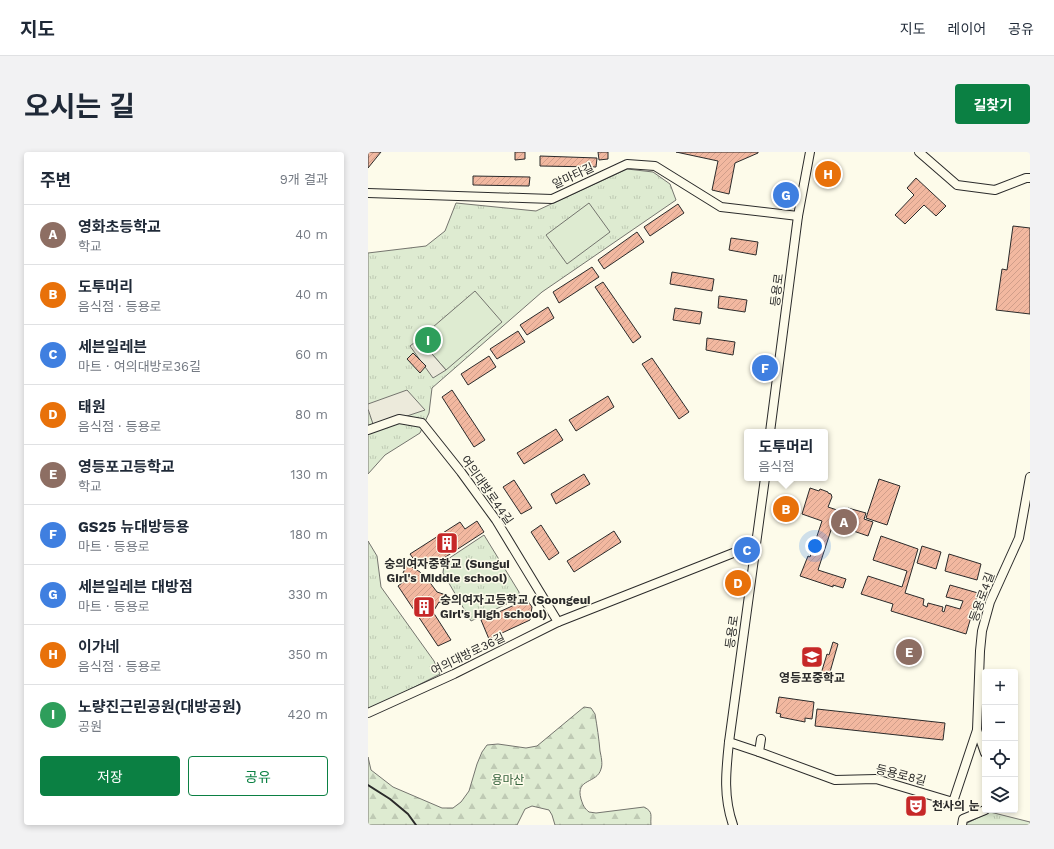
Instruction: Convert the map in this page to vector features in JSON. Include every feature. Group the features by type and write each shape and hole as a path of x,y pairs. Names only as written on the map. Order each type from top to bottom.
{"street":[{"name":"등용로","path":"770,429 798,216 810,152"},
{"path":"919,152 957,186 995,190 1026,178 1030,178"},
{"name":"알마타길","path":"368,193 552,199 627,164 655,166 721,206 798,216"},
{"name":"여의대방로44길","path":"368,430 398,419 422,423 461,472 496,520 558,622"},
{"name":"등용로4길","path":"982,744 977,730 982,631 990,602 1019,538 1030,477"},
{"name":"등용로","path":"733,825 726,789 726,775 729,742 764,481"},
{"name":"여의대방로36길","path":"368,713 454,674 558,622 756,544"},
{"name":"등용로8길","path":"758,752 835,780 876,779 953,802 977,730"},
{"path":"729,742 758,752 760,739"},
{"path":"962,825 964,819 982,811"}],"green space":[{"path":"627,169 653,172 670,184 676,200 542,292 432,388 429,413 420,433 385,455 368,474 368,253 426,246 445,231 456,203 536,211"},
{"path":"589,203 610,232 567,264 546,235"},
{"path":"475,291 502,322 446,370 419,339"},
{"path":"484,535 519,592 519,598 471,621 443,573 444,564 445,561"},
{"path":"368,541 377,556 381,587 434,661 440,674 368,709"},
{"name":"용마산","path":"584,707 591,708 595,714 602,765 599,774 584,784 581,788 581,799 584,806 589,812 596,813 644,807 651,814 651,825 555,825 549,810 532,806 525,809 517,825 368,825 368,757 371,770 393,787 442,808 453,808 461,802 469,791 477,764 487,745 498,744 526,748 537,746"},
{"path":"988,813 994,813 1030,822 1030,825 963,825"}],"shaded area":[{"path":"419,339 446,370 433,378 410,346"},
{"path":"407,390 425,410 374,427 368,409 368,404"}],"building":[{"path":"368,152 381,152 368,168"},
{"path":"515,152 525,152 525,159 515,160"},
{"path":"598,152 608,152 608,159 599,160"},
{"path":"676,152 758,153 735,163 729,194 712,190 718,161"},
{"path":"540,156 597,158 596,167 540,166"},
{"path":"473,176 530,177 529,186 473,185"},
{"path":"916,178 946,206 936,216 924,205 905,224 895,215 914,195 907,188"},
{"path":"678,204 684,213 650,236 644,227"},
{"path":"1013,226 1030,228 1030,314 996,310 1002,269 1007,270"},
{"path":"637,232 644,242 604,269 598,260"},
{"path":"731,238 758,242 756,255 729,250"},
{"path":"592,267 599,277 559,303 553,292"},
{"path":"672,272 714,279 712,291 670,284"},
{"path":"603,282 641,337 633,343 595,287"},
{"path":"719,296 747,300 745,312 718,308"},
{"path":"548,307 554,318 527,335 520,325"},
{"path":"675,308 702,312 700,324 673,320"},
{"path":"518,331 525,342 497,359 490,349"},
{"path":"707,338 735,342 733,355 706,350"},
{"path":"413,353 426,366 420,373 407,359"},
{"path":"489,356 496,367 468,385 461,374"},
{"path":"652,358 689,412 679,419 642,364"},
{"path":"452,390 485,440 474,447 442,397"},
{"path":"608,396 614,407 576,431 569,420"},
{"path":"556,429 563,440 524,464 517,453"},
{"path":"584,474 590,484 556,504 551,494"},
{"path":"879,479 900,486 887,525 866,518"},
{"path":"514,480 532,508 521,514 503,487"},
{"path":"810,488 819,491 820,489 831,494 832,497 828,507 846,513 848,508 866,513 864,519 873,522 868,536 833,524 818,570 846,579 843,588 833,585 833,587 800,576 808,556 810,557 822,521 802,514"},
{"name":"숭의여자중학교 (Sungui Girl's Middle school)","path":"477,521 484,532 430,567 426,560 418,565 410,554 460,522 465,529"},
{"path":"541,525 559,553 549,560 531,532"},
{"path":"614,531 621,542 574,572 567,561"},
{"path":"881,536 918,549 905,593 924,599 923,605 927,607 928,603 943,607 942,611 944,612 946,605 960,609 963,601 946,597 950,585 978,593 966,634 891,611 893,604 861,594 868,576 902,587 907,571 873,560"},
{"path":"922,546 941,552 936,569 917,563"},
{"path":"949,554 981,564 977,580 945,571"},
{"name":"숭의여자고등학교 (Soongeui Girl's High school)","path":"407,564 420,572 437,592 446,595 442,603 439,602 433,612 451,640 438,646 398,586 410,577 403,573"},
{"path":"525,597 532,607 530,620 489,639 481,620 519,603"},
{"path":"833,642 838,644 828,679 820,677 827,654 829,655"},
{"path":"779,697 814,702 812,719 805,718 805,722 780,717 781,714 776,713"},
{"path":"817,709 945,723 943,740 815,726"}],"wall":[{"path":"368,785 390,799 408,814 416,825"}],"place":[{"name":"이가네","path":"828,174"},
{"name":"세븐일레븐 대방점","path":"786,195"},
{"name":"노량진근린공원(대방공원)","path":"428,340"},
{"name":"GS25 뉴대방등용","path":"765,368"},
{"name":"도투머리","path":"786,509"},
{"name":"영화초등학교","path":"844,522"},
{"name":"숭의여자중학교 (Sungui Girl's Middle school)","path":"447,543"},
{"name":"세븐일레븐","path":"747,550"},
{"name":"태원","path":"738,583"},
{"name":"숭의여자고등학교 (Soongeui Girl's High school)","path":"424,607"},
{"name":"영등포고등학교","path":"909,652"},
{"name":"영등포중학교","path":"812,657"},
{"name":"천사의 눈","path":"916,806"}]}
